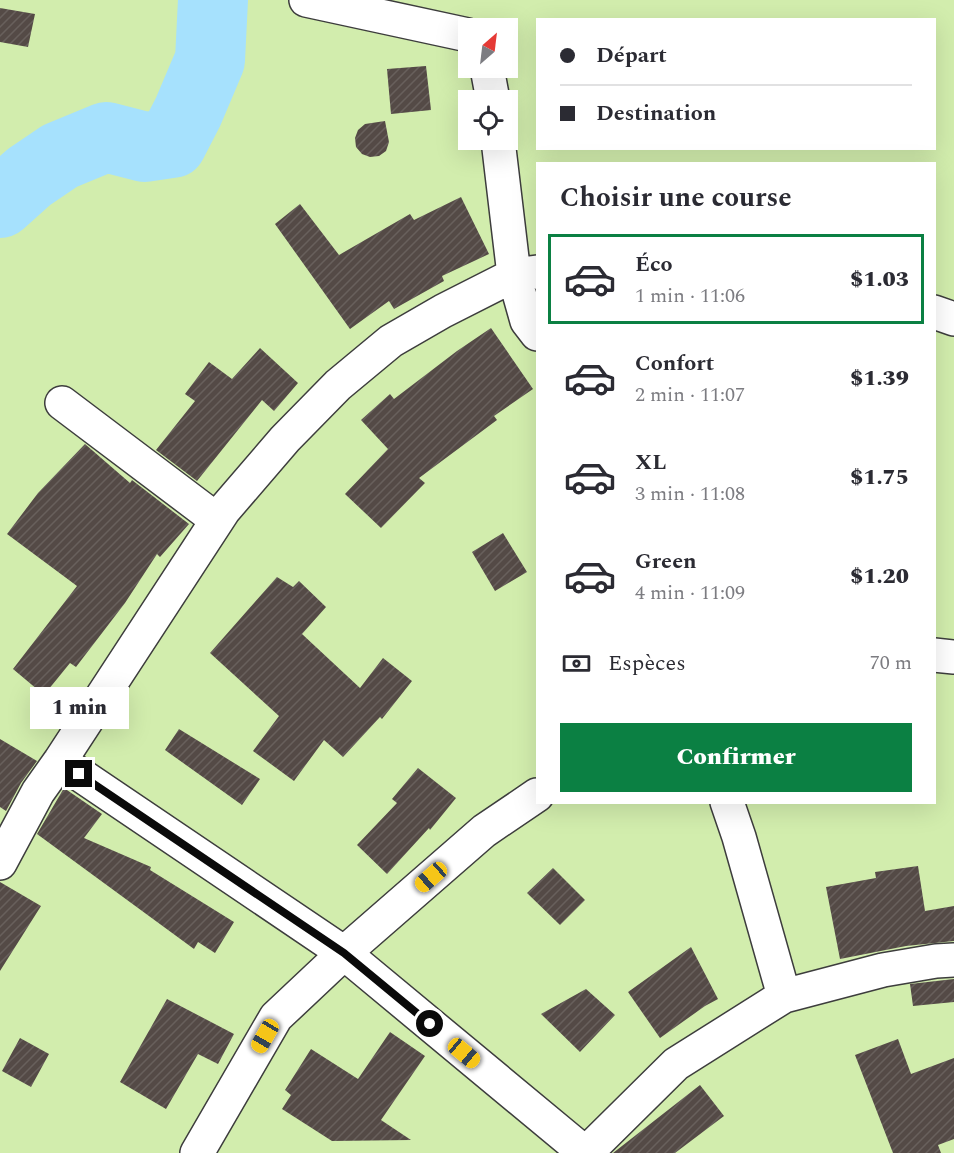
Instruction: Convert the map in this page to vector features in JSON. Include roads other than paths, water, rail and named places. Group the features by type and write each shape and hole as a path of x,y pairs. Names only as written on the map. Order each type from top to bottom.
{"street":[{"path":"306,0 458,33"},
{"path":"500,150 526,273 527,321 536,333"},
{"path":"0,863 38,792 217,520 285,439 338,385 391,341 526,273"},
{"path":"936,313 954,319"},
{"path":"62,404 217,520"},
{"path":"60,761 344,953 585,1153 676,1064 784,996 883,970 954,960"},
{"path":"197,1153 276,1017 344,953 484,831 536,796"},
{"path":"728,804 784,996"}],"waterway":[{"path":"0,203 29,177 60,156 106,137 145,147 172,143 210,60 213,0"}]}
